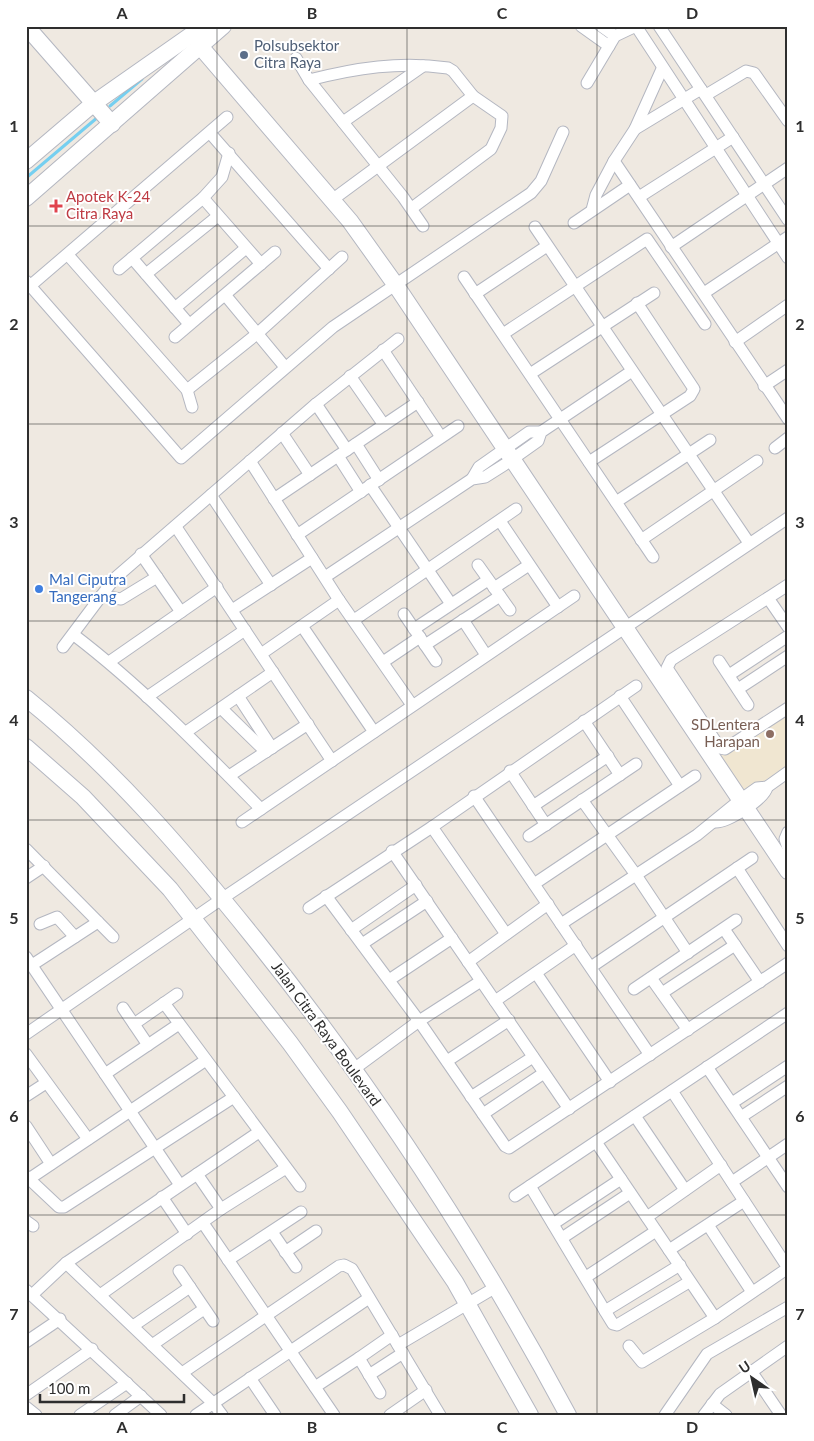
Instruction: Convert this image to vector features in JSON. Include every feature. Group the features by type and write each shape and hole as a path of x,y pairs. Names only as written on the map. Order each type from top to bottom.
{"main road":[{"path":"26,26 102,113"},
{"path":"26,198 102,113 194,34 223,26"},
{"path":"26,161 102,113 194,34"},
{"path":"194,34 332,200 385,290 503,457 621,631 734,810 788,871"},
{"name":"Jalan Citra Raya Boulevard","path":"26,698 76,741 144,808 223,898 296,989 354,1069 430,1180 496,1287 568,1415"},
{"path":"26,747 76,790 138,854 194,919 290,1043 340,1112 455,1282 524,1412"}],"street":[{"path":"581,26 609,46"},
{"path":"601,26 615,36"},
{"path":"587,83 615,36 636,26 662,69 746,196 783,240 788,258"},
{"path":"663,28 788,220"},
{"path":"296,58 309,80 412,208 423,226"},
{"path":"309,80 356,68 389,64 451,69 474,96 503,118 495,145 412,208"},
{"path":"343,122 423,66"},
{"path":"592,210 596,196 614,161 635,129 662,69"},
{"path":"635,129 684,100 746,71 751,71 788,121"},
{"path":"332,200 474,96"},
{"path":"227,117 68,254 28,284 181,458 333,327 531,193 541,181 563,132"},
{"path":"210,133 329,269"},
{"path":"639,197 733,137"},
{"path":"119,269 203,198 222,177 228,153"},
{"path":"614,161 788,419"},
{"path":"671,247 788,168"},
{"path":"574,223 630,185"},
{"path":"203,198 261,264"},
{"path":"146,274 218,216"},
{"path":"535,227 749,543"},
{"path":"503,334 648,239 706,324"},
{"path":"704,294 783,240"},
{"path":"475,294 547,246"},
{"path":"175,308 246,248"},
{"path":"175,336 226,296 275,252"},
{"path":"68,254 187,390 192,407"},
{"path":"187,390 258,333 342,257"},
{"path":"132,258 189,324"},
{"path":"464,277 653,558"},
{"path":"530,374 654,293"},
{"path":"226,296 285,367"},
{"path":"589,462 690,396 694,389 638,303"},
{"path":"735,342 788,305"},
{"path":"63,646 74,635 114,579 141,554 176,527 316,404 398,338"},
{"path":"383,350 441,437"},
{"path":"325,577 472,478 478,467 484,463 503,457 538,441 541,432 632,370"},
{"path":"764,386 788,370"},
{"path":"350,376 384,426"},
{"path":"274,499 418,402"},
{"path":"316,404 451,604"},
{"path":"297,535 458,426"},
{"path":"282,433 310,475"},
{"path":"775,448 788,438"},
{"path":"616,502 710,440"},
{"path":"347,450 370,486"},
{"path":"472,478 485,478 491,474 503,457"},
{"path":"250,461 339,600 412,705"},
{"path":"641,540 757,461"},
{"path":"211,496 271,584"},
{"path":"354,620 516,510"},
{"path":"26,1034 223,898 788,518"},
{"path":"500,521 558,607"},
{"path":"176,527 332,761"},
{"path":"141,554 181,612"},
{"path":"232,610 312,558"},
{"path":"383,662 420,637 463,620 494,588 529,564"},
{"path":"478,566 510,610"},
{"path":"101,596 120,599 157,577"},
{"path":"788,585 672,660 667,671 720,748 725,749 788,708"},
{"path":"109,662 217,588"},
{"path":"420,637 451,604 494,588"},
{"path":"242,822 574,596"},
{"path":"768,598 788,627"},
{"path":"261,654 339,600"},
{"path":"404,614 436,661"},
{"path":"463,620 486,655"},
{"path":"302,626 374,732"},
{"path":"148,697 245,630"},
{"path":"74,635 109,662 186,732 261,809"},
{"path":"729,676 788,636"},
{"path":"738,689 788,656"},
{"path":"719,661 748,704"},
{"path":"186,732 273,672"},
{"path":"308,908 392,851 432,827 510,771 636,686"},
{"path":"238,696 269,750"},
{"path":"620,696 680,786"},
{"path":"221,708 269,750"},
{"path":"584,721 620,775"},
{"path":"229,776 308,724"},
{"path":"533,806 608,756"},
{"path":"529,836 636,764"},
{"path":"510,771 546,825"},
{"path":"561,924 734,810 764,796 767,787 788,772"},
{"path":"534,884 695,776"},
{"path":"474,796 650,1055"},
{"path":"582,800 636,875 688,953"},
{"path":"432,827 506,934"},
{"path":"788,832 785,839 788,848"},
{"path":"26,849 113,937"},
{"path":"392,851 569,1109"},
{"path":"591,967 752,858"},
{"path":"26,878 44,866"},
{"path":"737,868 788,946"},
{"path":"351,930 416,886"},
{"path":"326,896 389,980 509,1148 788,963"},
{"path":"362,944 427,901"},
{"path":"468,962 548,904"},
{"path":"40,924 57,917 75,937"},
{"path":"634,989 736,920"},
{"path":"98,922 75,937 29,961 180,1185"},
{"path":"724,929 760,982"},
{"path":"389,980 452,938"},
{"path":"662,993 735,945"},
{"path":"495,1000 576,946"},
{"path":"536,973 610,1082"},
{"path":"651,978 688,1030"},
{"path":"354,1069 419,1022 481,981"},
{"path":"134,1024 177,994"},
{"path":"164,1003 300,1186"},
{"path":"123,1008 148,1045"},
{"path":"515,1196 788,1013"},
{"path":"447,1061 508,1020"},
{"path":"105,1074 179,1024"},
{"path":"26,1054 88,1139"},
{"path":"471,1097 533,1057"},
{"path":"206,1060 51,1164 28,1177 62,1208 234,1097"},
{"path":"732,1103 788,1066"},
{"path":"708,1067 788,1187"},
{"path":"483,1114 544,1073"},
{"path":"26,1096 46,1083"},
{"path":"741,1117 788,1086"},
{"path":"629,1346 642,1362 715,1318 788,1268 672,1091"},
{"path":"635,1116 685,1190"},
{"path":"26,1126 51,1164"},
{"path":"161,1415 30,1292 66,1263 259,1132"},
{"path":"596,1142 715,1318"},
{"path":"732,1182 788,1144"},
{"path":"647,1217 721,1165"},
{"path":"100,1295 221,1209 286,1168"},
{"path":"196,1174 221,1209"},
{"path":"553,1224 621,1179"},
{"path":"530,1186 613,1324 617,1325 690,1282"},
{"path":"562,1238 630,1193"},
{"path":"162,1197 187,1234"},
{"path":"669,1250 744,1201"},
{"path":"228,1260 301,1212"},
{"path":"202,1223 334,1415"},
{"path":"708,1225 752,1292"},
{"path":"285,1252 316,1231"},
{"path":"586,1277 656,1231"},
{"path":"272,1232 296,1267"},
{"path":"66,1263 213,1403 222,1415"},
{"path":"182,1373 344,1265 352,1269 440,1415"},
{"path":"605,1311 680,1266"},
{"path":"179,1271 213,1321"},
{"path":"133,1326 190,1287"},
{"path":"316,1387 359,1358 398,1344 496,1287"},
{"path":"196,1415 369,1298"},
{"path":"665,1415 707,1354 788,1308"},
{"path":"152,1345 204,1309"},
{"path":"26,1342 60,1320"},
{"path":"369,1375 398,1344"},
{"path":"704,1415 720,1394 788,1346"},
{"path":"26,1395 92,1349"},
{"path":"359,1358 380,1393"},
{"path":"750,1371 782,1415"},
{"path":"250,1378 275,1415"},
{"path":"80,1415 127,1382"},
{"path":"390,1415 426,1390"},
{"path":"115,1415 142,1396"},
{"path":"712,1404 726,1415"},
{"path":"26,1407 36,1415"}],"shaded area":[{"name":"SDLentera Harapan","path":"788,712 788,765 744,794 719,757"}],"waterway":[{"path":"110,106 142,79"},
{"path":"26,178 98,117"}],"place":[{"name":"Polsubsektor Citra Raya","path":"244,55"},
{"name":"Apotek K-24 Citra Raya","path":"56,206"},
{"name":"Mal Ciputra Tangerang","path":"39,589"},
{"name":"SDLentera Harapan","path":"770,734"}]}
